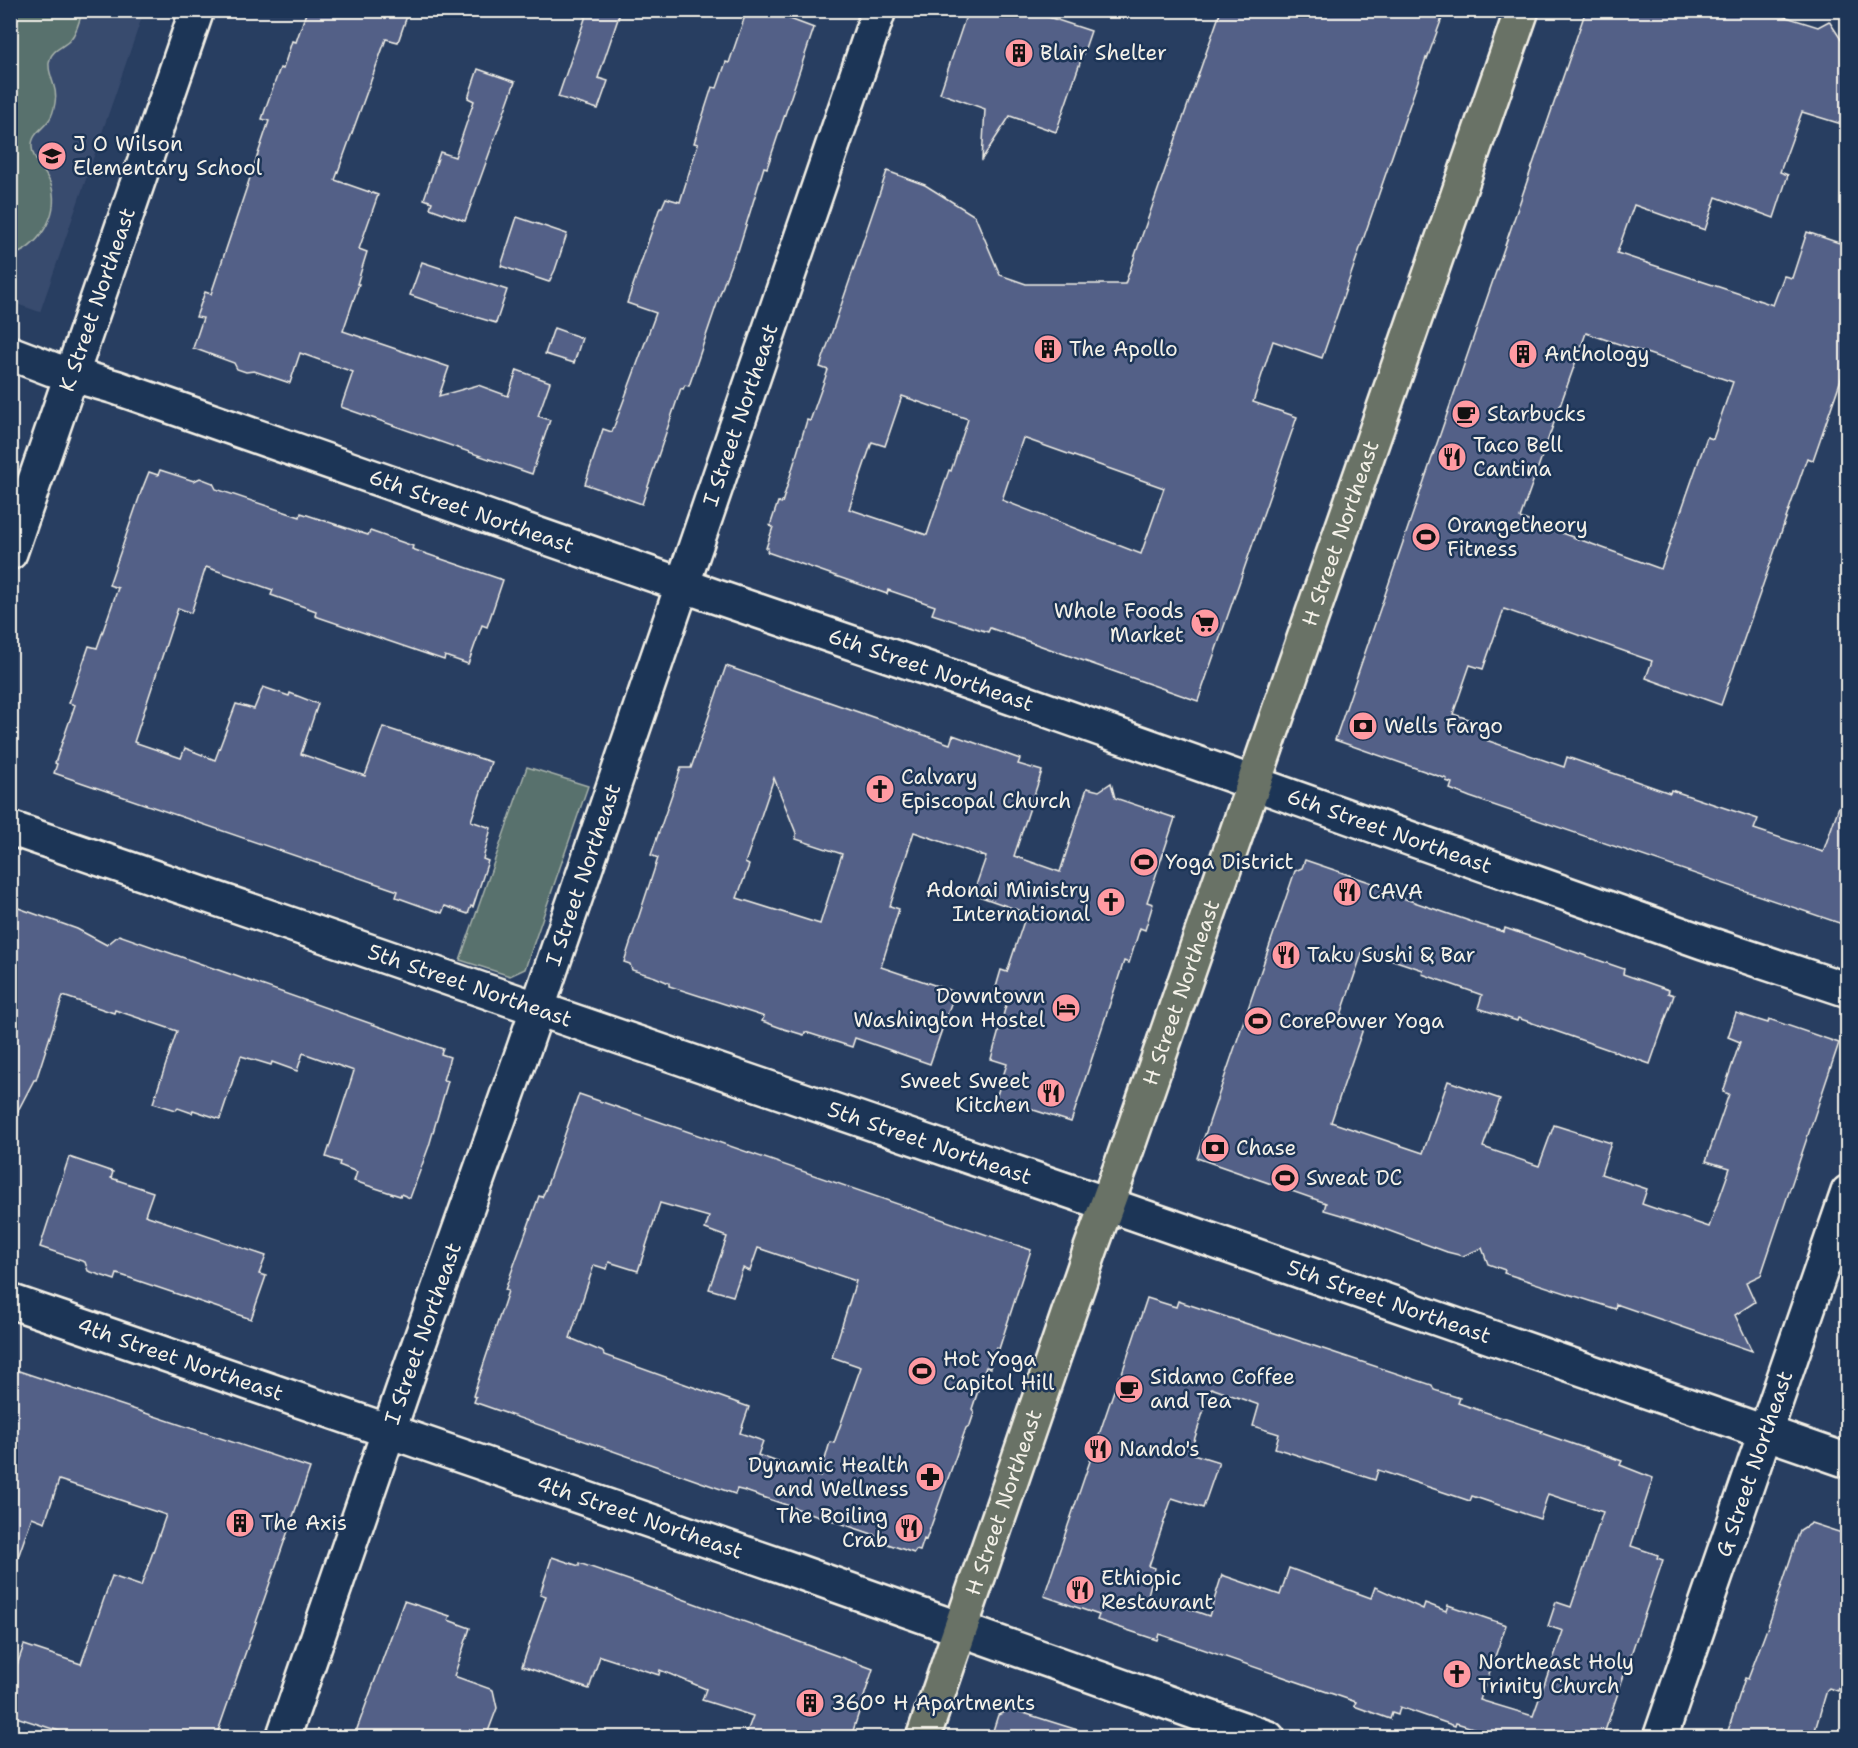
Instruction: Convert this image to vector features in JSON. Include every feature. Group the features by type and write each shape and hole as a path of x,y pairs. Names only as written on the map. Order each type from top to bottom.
{"main road":[{"name":"H Street Northeast","path":"923,1737 1521,10"}],"street":[{"name":"K Street Northeast","path":"10,553 197,10"},
{"name":"I Street Northeast","path":"283,1737 388,1431 537,1010 879,10"},
{"name":"6th Street Northeast","path":"10,354 126,391 976,685 1703,942 1848,990"},
{"name":"5th Street Northeast","path":"10,828 1848,1461"},
{"name":"G Street Northeast","path":"1660,1737 1848,1192"},
{"name":"4th Street Northeast","path":"10,1301 1268,1737"}],"shaded area":[{"name":"J O Wilson Elementary School","path":"11,11 144,11 40,312 11,302"}],"green space":[{"path":"11,10 82,11 72,37 50,59 49,69 56,97 55,105 47,123 35,135 32,142 35,158 48,177 52,188 53,199 49,220 44,230 30,246 11,256"},
{"path":"527,767 588,786 525,969 510,976 460,960"}],"building":[{"path":"307,10 409,10 398,42 386,39 335,180 378,195 359,249 367,252 343,331 449,367 439,396 478,385 508,396 517,370 550,382 538,416 550,420 532,474 341,407 353,372 300,353 290,383 254,371 246,372 237,369 234,363 193,348 203,318 196,317 205,292 211,294 269,121 262,119 267,104 280,68 283,69 292,41 296,42"},
{"path":"588,10 621,10 598,78 608,81 598,109 558,97"},
{"path":"747,10 766,10 814,28 767,168 764,167 738,251 736,251 725,280 689,386 685,385 683,389 681,388 642,504 585,484 603,429 612,432 656,313 627,303 660,207 666,198 680,202 698,144 694,143 712,87 717,88 726,62 729,63"},
{"name":"Blair Shelter","path":"968,10 1045,10 1045,16 1091,31 1056,132 1010,116 982,159 985,109 940,93"},
{"name":"The Apollo","path":"1221,10 1445,10 1426,58 1322,358 1273,341 1253,402 1297,417 1198,701 990,628 988,632 932,614 935,606 888,590 887,594 767,552 768,548 766,548 773,527 770,526 778,502 782,503 807,420 810,421 828,370 820,367 887,171 925,185 975,216 1000,275 1026,284 1125,284","holes":["902,396 968,419 927,535 849,509 872,442 885,446","1023,438 1164,488 1141,554 1002,500"]},
{"path":"1586,10 1764,10 1818,27 1829,21 1848,50 1848,126 1802,112 1780,172 1788,175 1774,218 1716,197 1705,230 1634,205 1617,253 1773,305 1784,276 1792,278 1807,232 1848,246 1848,359 1813,460 1807,458 1721,705 1646,678 1652,661 1504,609 1483,669 1470,665 1453,714 1488,725 1483,739 1564,767 1567,757 1670,793 1671,790 1758,819 1754,829 1823,852 1843,795 1848,796 1848,926 1470,797 1450,789 1452,783 1446,781 1447,779 1335,740","holes":["1586,333 1733,382 1713,439 1707,437 1661,569 1520,518"]},
{"path":"478,69 515,82 465,221 430,208 432,202 424,199 440,152 455,157 474,101 468,98"},
{"path":"517,217 567,234 549,282 501,266"},
{"path":"422,262 507,290 496,323 410,295"},
{"path":"554,328 582,338 574,363 545,354"},
{"path":"160,470 194,481 200,478 213,483 216,489 300,517 301,513 368,535 370,531 413,546 412,549 503,580 487,627 482,625 468,664 445,656 444,660 315,616 316,611 271,595 273,590 206,567 191,613 178,608 134,742 181,758 185,748 215,760 236,704 254,709 263,687 289,696 290,693 318,704 301,754 365,776 383,727 491,762 471,821 491,828 483,859 488,861 473,907 471,906 468,914 445,906 442,913 421,906 396,897 398,891 54,773 57,764 55,763 75,705 69,703 89,646 97,648 118,588 109,585 141,492 149,472 158,475"},
{"path":"726,666 950,744 953,735 1020,759 1018,764 1042,771 1014,856 1060,872 1087,788 1099,791 1111,783 1115,798 1175,818 1147,902 1153,904 1145,930 1140,928 1129,963 1124,961 1071,1122 996,1098 1007,1064 991,1059 1008,998 994,994 1001,970 1007,972 1025,918 1020,916 1021,911 973,894 986,857 914,832 890,906 899,909 881,967 955,992 930,1064 855,1038 852,1047 805,1032 804,1035 784,1029 762,1021 764,1017 762,1016 669,986 669,983 632,970 630,964 624,962 658,858 651,855 681,768 691,768","holes":["774,778 796,833 796,839 842,854 820,924 737,898 749,865 745,863"]},
{"path":"1305,860 1390,889 1388,893 1481,925 1504,932 1505,928 1624,969 1623,974 1669,990 1668,993 1674,995 1650,1064 1518,1018 1517,1021 1478,1008 1482,995 1422,974 1423,970 1363,950 1341,1015 1365,1023 1331,1122 1423,1153 1448,1081 1500,1099 1483,1147 1539,1166 1554,1125 1611,1143 1601,1174 1647,1189 1642,1204 1709,1227 1730,1168 1706,1161 1729,1094 1723,1092 1740,1042 1728,1037 1736,1013 1768,1023 1769,1019 1839,1043 1761,1275 1746,1282 1755,1302 1735,1315 1752,1351 1616,1304 1615,1309 1504,1273 1505,1270 1488,1264 1482,1248 1463,1256 1447,1252 1365,1222 1324,1210 1326,1203 1197,1158 1295,871 1302,868"},
{"path":"10,905 77,929 107,945 119,935 443,1049 441,1054 450,1057 443,1080 448,1081 429,1146 410,1198 354,1181 357,1172 326,1157 354,1071 303,1053 297,1071 272,1062 271,1065 241,1056 220,1119 193,1110 192,1113 178,1108 176,1110 153,1103 177,1031 115,1010 114,1013 63,996 36,1080 10,1126"},
{"path":"579,1094 1031,1250 999,1349 996,1348 990,1368 986,1367 972,1409 974,1413 970,1425 966,1428 920,1551 916,1550 914,1553 882,1542 884,1538 745,1491 737,1489 735,1494 474,1402 476,1397 473,1396 508,1291 505,1290 539,1196 542,1197","holes":["660,1203 709,1217 705,1229 727,1237 709,1289 733,1296 743,1268 750,1271 758,1248 856,1281 832,1357 861,1367 834,1443 830,1442 820,1477 758,1455 763,1441 740,1433 749,1407 604,1355 603,1352 570,1338 594,1265 607,1269 609,1262 638,1271"]},
{"path":"69,1157 113,1172 111,1178 153,1192 145,1215 266,1256 259,1274 266,1276 251,1319 124,1276 117,1274 115,1280 88,1271 85,1262 40,1247"},
{"path":"1147,1298 1176,1307 1178,1301 1432,1385 1434,1390 1460,1398 1458,1403 1622,1461 1620,1465 1653,1478 1631,1546 1658,1555 1657,1558 1663,1560 1603,1737 1503,1737 1456,1723 1455,1726 1400,1707 1398,1715 1392,1713 1390,1719 1354,1706 1356,1702 1159,1634 1157,1640 1097,1620 1099,1615 1044,1596 1119,1376 1121,1376","holes":["1211,1388 1259,1405 1253,1426 1279,1434 1275,1448 1375,1480 1378,1470 1470,1501 1472,1496 1540,1519 1548,1494 1603,1512 1571,1607 1556,1602 1548,1626 1563,1631 1533,1716 1480,1700 1506,1625 1448,1605 1446,1611 1425,1603 1423,1609 1375,1587 1371,1598 1289,1568 1280,1595 1222,1575 1209,1616 1148,1595 1155,1568 1149,1566 1172,1498 1203,1508 1219,1462 1190,1453"]},
{"name":"The Axis","path":"10,1368 310,1468 216,1737 77,1737 10,1715 10,1685 24,1645 81,1664 112,1576 141,1586 166,1515 59,1480 45,1522 32,1517 15,1566 10,1566"},
{"path":"1811,1523 1848,1535 1848,1661 1838,1691 1829,1688 1827,1690 1813,1737 1726,1737 1745,1678 1748,1679 1771,1618 1800,1530"},
{"path":"552,1557 579,1566 579,1563 669,1594 873,1669 851,1737 745,1737 753,1716 702,1700 706,1689 660,1670 659,1675 600,1656 589,1689 522,1666 546,1596 540,1594"},
{"path":"404,1601 450,1616 448,1620 470,1628 454,1676 493,1690 497,1708 486,1737 354,1737"},
{"path":"1011,1709 1084,1732 1083,1737 991,1737 998,1715"}],"place":[{"name":"Blair Shelter","path":"1019,53"},
{"name":"J O Wilson Elementary School","path":"52,156"},
{"name":"The Apollo","path":"1048,349"},
{"name":"Anthology","path":"1523,354"},
{"name":"Starbucks","path":"1466,414"},
{"name":"Taco Bell Cantina","path":"1452,457"},
{"name":"Orangetheory Fitness","path":"1426,537"},
{"name":"Whole Foods Market","path":"1205,623"},
{"name":"Wells Fargo","path":"1363,726"},
{"name":"Calvary Episcopal Church","path":"880,789"},
{"name":"Yoga District","path":"1144,862"},
{"name":"CAVA","path":"1347,892"},
{"name":"Adonai Ministry International","path":"1111,902"},
{"name":"Taku Sushi & Bar","path":"1286,955"},
{"name":"Downtown Washington Hostel","path":"1066,1008"},
{"name":"CorePower Yoga","path":"1258,1021"},
{"name":"Sweet Sweet Kitchen","path":"1051,1093"},
{"name":"Chase","path":"1215,1148"},
{"name":"Sweat DC","path":"1285,1178"},
{"name":"Hot Yoga Capitol Hill","path":"922,1371"},
{"name":"Sidamo Coffee and Tea","path":"1129,1389"},
{"name":"Nando's","path":"1098,1449"},
{"name":"Dynamic Health and Wellness","path":"930,1477"},
{"name":"The Axis","path":"240,1523"},
{"name":"The Boiling Crab","path":"909,1528"},
{"name":"Ethiopic Restaurant","path":"1080,1590"},
{"name":"Northeast Holy Trinity Church","path":"1457,1674"},
{"name":"360° H Apartments","path":"810,1703"}]}
